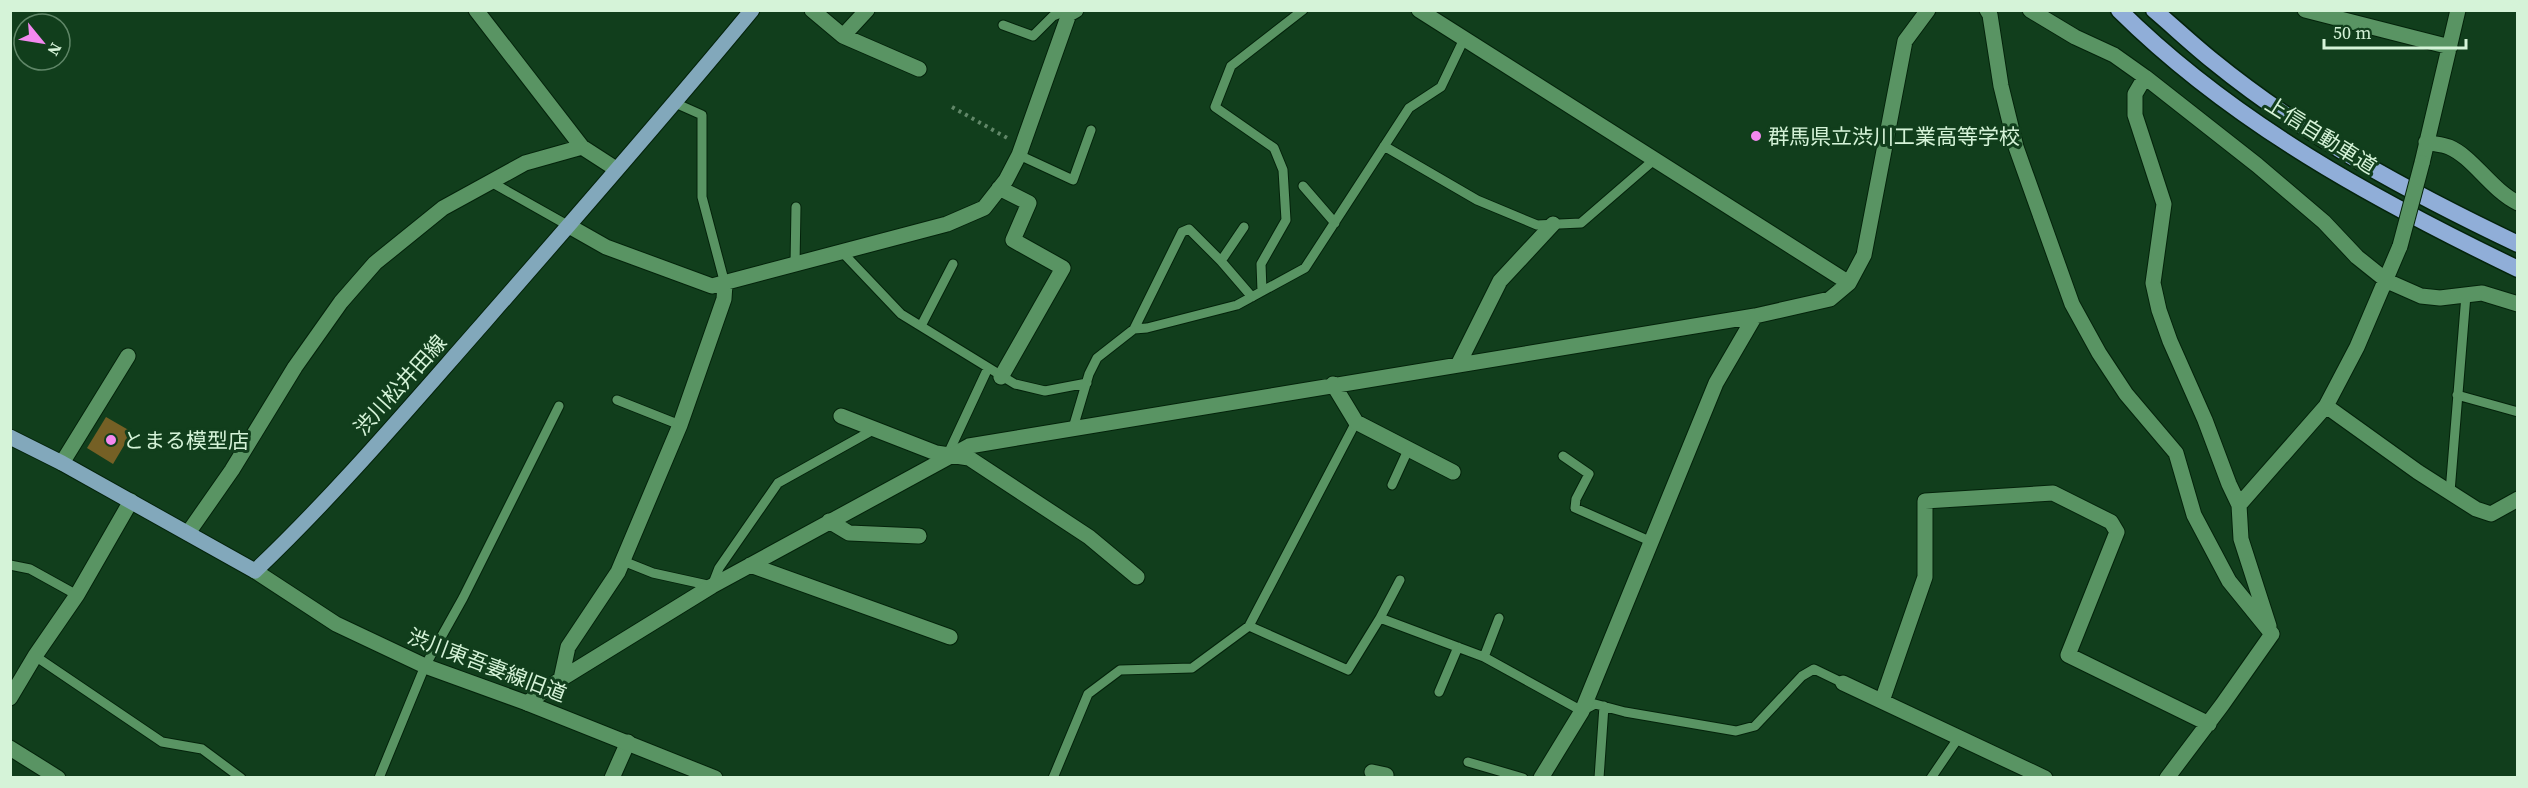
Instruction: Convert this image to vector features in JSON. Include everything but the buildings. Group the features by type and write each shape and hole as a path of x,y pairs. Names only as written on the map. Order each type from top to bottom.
{"highway":[{"name":"上信自動車道","path":"2119,10 2196,79 2320,165 2439,231 2517,270"},
{"name":"上信自動車道","path":"2154,10 2213,62 2283,112 2372,169 2517,244"}],"main road":[{"name":"渋川松井田線","path":"255,571 301,527 569,226 752,10"},
{"path":"10,437 62,463 255,571"}],"street":[{"path":"476,10 582,147 616,169"},
{"path":"812,10 843,36 919,69"},
{"path":"843,36 867,10"},
{"path":"569,226 606,247 712,286 947,224 984,207 999,188 1021,151 1069,14 1076,10"},
{"path":"1419,10 1463,41 1655,159 1849,283"},
{"path":"527,703 561,679 712,586 969,446 1755,316 1830,299 1849,283 1864,255 1905,41 1929,10"},
{"path":"1987,10 1990,15 2001,86 2016,147 2072,304 2099,353 2126,394 2176,453 2194,515 2229,581 2272,634"},
{"path":"2030,10 2075,37 2114,55 2145,77 2325,222 2357,256 2387,281 2421,296 2439,298 2482,293 2517,304"},
{"path":"2305,10 2450,46"},
{"path":"2240,506 2326,406 2357,347 2387,281 2400,246 2422,163 2458,10"},
{"path":"2145,77 2135,94 2134,115 2164,204 2153,283 2159,310 2240,506 2241,538 2272,634"},
{"path":"2426,142 2449,146 2463,155 2491,184 2517,203"},
{"path":"188,533 232,470 295,366 341,302 375,263 443,208 525,163 582,147"},
{"path":"999,188 1029,203 1013,240 1063,267 1001,377"},
{"path":"1460,363 1500,281 1553,224"},
{"path":"561,679 568,647 618,572 680,425 724,299 725,284"},
{"path":"1541,777 1582,711 1716,383 1755,316"},
{"path":"62,463 128,356"},
{"path":"1333,384 1356,422 1453,472"},
{"path":"2326,406 2476,509 2491,514 2517,499"},
{"path":"841,417 947,456 969,458 1089,537 1137,577"},
{"path":"1882,701 1925,577 1925,501 2053,493 2110,522 2117,532 2068,655 2209,724"},
{"path":"10,698 34,656 77,595 131,501"},
{"path":"829,521 849,533 919,536"},
{"path":"750,565 950,637"},
{"name":"渋川東吾妻線旧道","path":"255,571 336,624 425,666 527,703 715,777"},
{"path":"2167,777 2209,724 2272,634"},
{"path":"1843,683 2044,777"},
{"path":"612,777 628,742"},
{"path":"10,748 58,777"}],"lane":[{"path":"1003,25 1033,36 1053,16 1068,10"},
{"path":"1262,291 1261,264 1286,220 1283,170 1274,148 1215,107 1231,66 1303,10"},
{"path":"1134,329 1147,328 1237,305 1305,268 1409,108 1441,87 1463,41"},
{"path":"675,103 702,115 702,197 725,284"},
{"path":"1021,151 1073,180 1091,130"},
{"path":"1384,146 1477,200 1537,225 1581,223 1655,159"},
{"path":"491,182 569,226"},
{"path":"1303,186 1335,223"},
{"path":"795,265 796,207"},
{"path":"1221,261 1244,227"},
{"path":"1073,428 1097,358 1134,329 1182,232 1189,229 1252,297"},
{"path":"842,252 901,314 922,324 1001,377 1015,384 1045,391 1087,383"},
{"path":"922,324 953,264"},
{"path":"2450,492 2466,295"},
{"path":"947,456 988,368"},
{"path":"2457,395 2517,412"},
{"path":"617,400 680,425"},
{"path":"379,777 425,666 464,598 559,406"},
{"path":"1053,777 1088,694 1120,670 1192,668 1250,627 1356,422"},
{"path":"623,561 653,573 712,586 719,568 778,483 873,430"},
{"path":"1392,485 1408,450"},
{"path":"1563,456 1589,474 1576,499 1575,508 1652,542"},
{"path":"10,565 30,569 77,595"},
{"path":"1250,627 1348,670 1400,580"},
{"path":"1380,618 1484,657 1582,711 1595,704 1625,712 1736,731 1755,726 1802,676 1815,669 1843,683"},
{"path":"1484,657 1499,618"},
{"path":"1438,692 1458,647"},
{"path":"34,656 162,742 202,749 241,777"},
{"path":"1599,777 1604,706"},
{"path":"1931,777 1959,737"},
{"path":"1468,762 1523,777"}],"path":[{"path":"952,107 1021,151"}],"place":[{"name":"群馬県立渋川工業高等学校","path":"1756,136"},
{"name":"とまる模型店","path":"111,440"}]}
